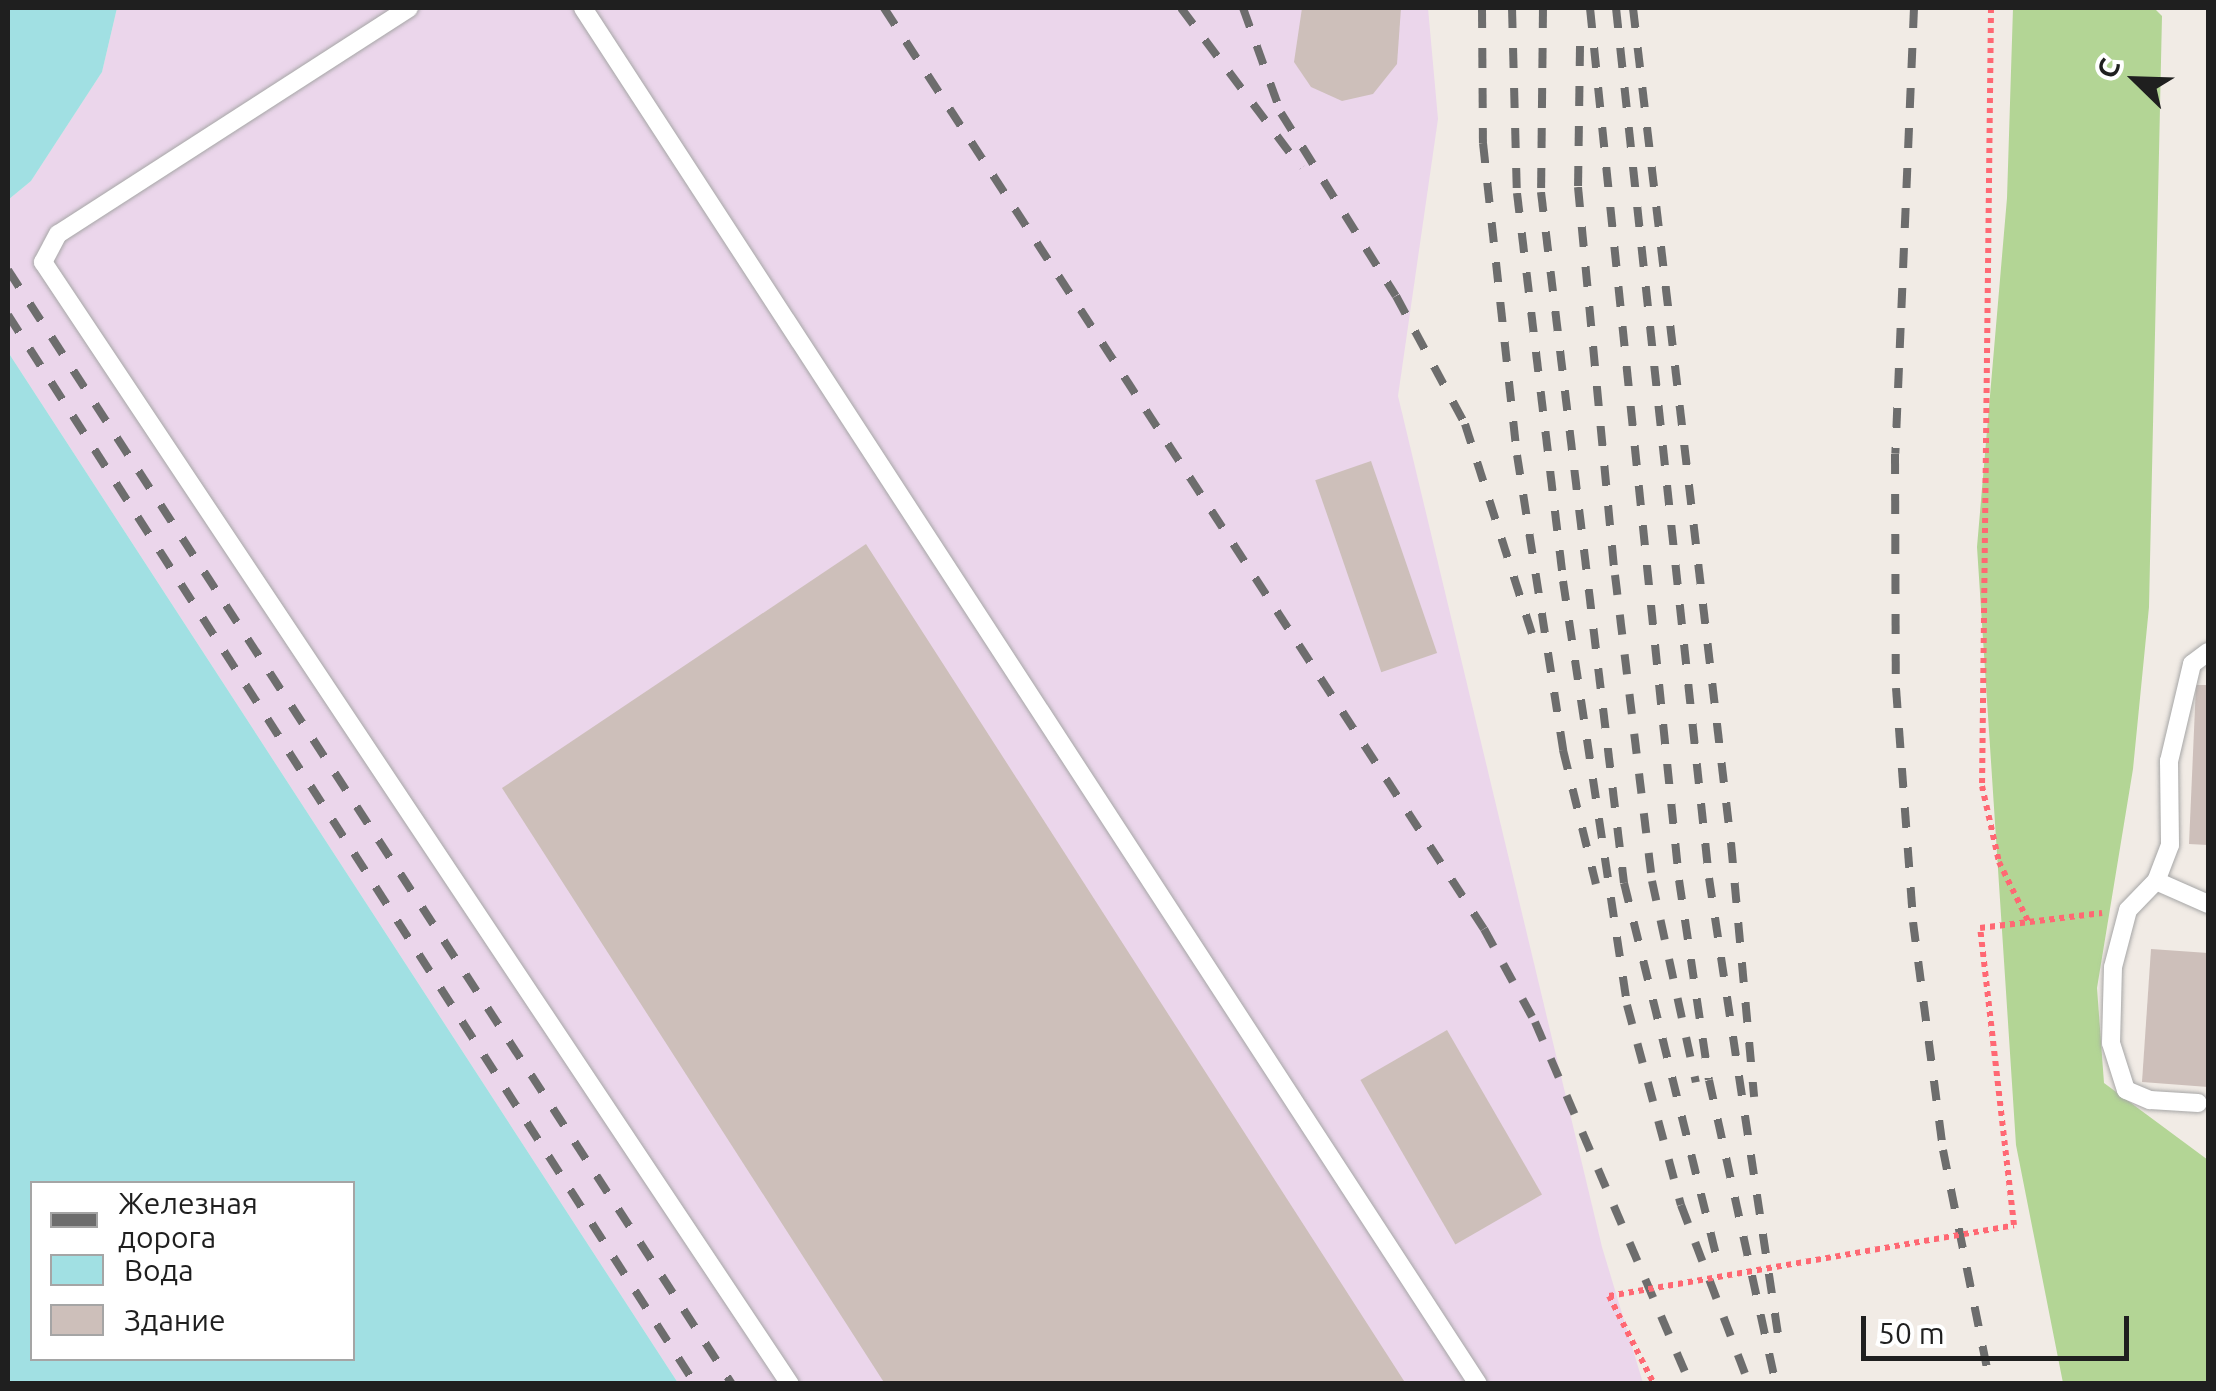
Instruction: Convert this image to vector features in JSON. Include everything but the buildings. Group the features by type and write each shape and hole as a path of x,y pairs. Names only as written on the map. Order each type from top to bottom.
{"lane":[{"path":"409,8 58,234 43,262 790,1384"},
{"path":"583,8 1478,1384"},
{"path":"2198,1103 2150,1100 2126,1090 2111,1043 2113,967 2128,910 2156,881 2170,845 2170,761 2192,664 2208,652"},
{"path":"2156,881 2208,904"}],"path":[{"path":"1991,8 1982,786 1999,862 2028,921"},
{"path":"1654,1384 1609,1296 2014,1225 1980,928 2128,910"}],"shaded area":[{"path":"117,8 1428,8 1438,119 1398,396 1602,1247 1643,1383 678,1383 8,352 8,200 31,181 102,72"}],"green space":[{"path":"2013,8 2154,8 2162,16 2149,607 2133,769 2097,988 2104,1083 2208,1160 2208,1383 2063,1383 2016,1145 1977,547 2007,198"}],"water":[{"path":"8,8 117,8 102,72 31,181 8,200"},
{"path":"8,352 678,1383 8,1383"}],"railway":[{"path":"884,8 1484,929 1535,1022 1690,1384"},
{"path":"1181,8 1301,168"},
{"path":"1243,8 1281,113 1396,296 1465,424 1532,634"},
{"path":"1482,8 1483,143 1517,455 1563,750 1596,884"},
{"path":"1512,8 1517,193 1563,581 1627,1005 1681,1205 1749,1384"},
{"path":"1543,8 1541,192 1624,883 1718,1264"},
{"path":"1590,8 1679,880 1709,1080 1776,1384"},
{"path":"1616,8 1709,878 1781,1352"},
{"path":"1633,8 1731,843 1754,1097"},
{"path":"1914,8 1895,454 1896,688 1913,922 1943,1150 1990,1384"},
{"path":"1580,46 1578,187 1615,575 1652,881 1696,1082"},
{"path":"8,270 732,1384"},
{"path":"8,315 695,1384"}]}
